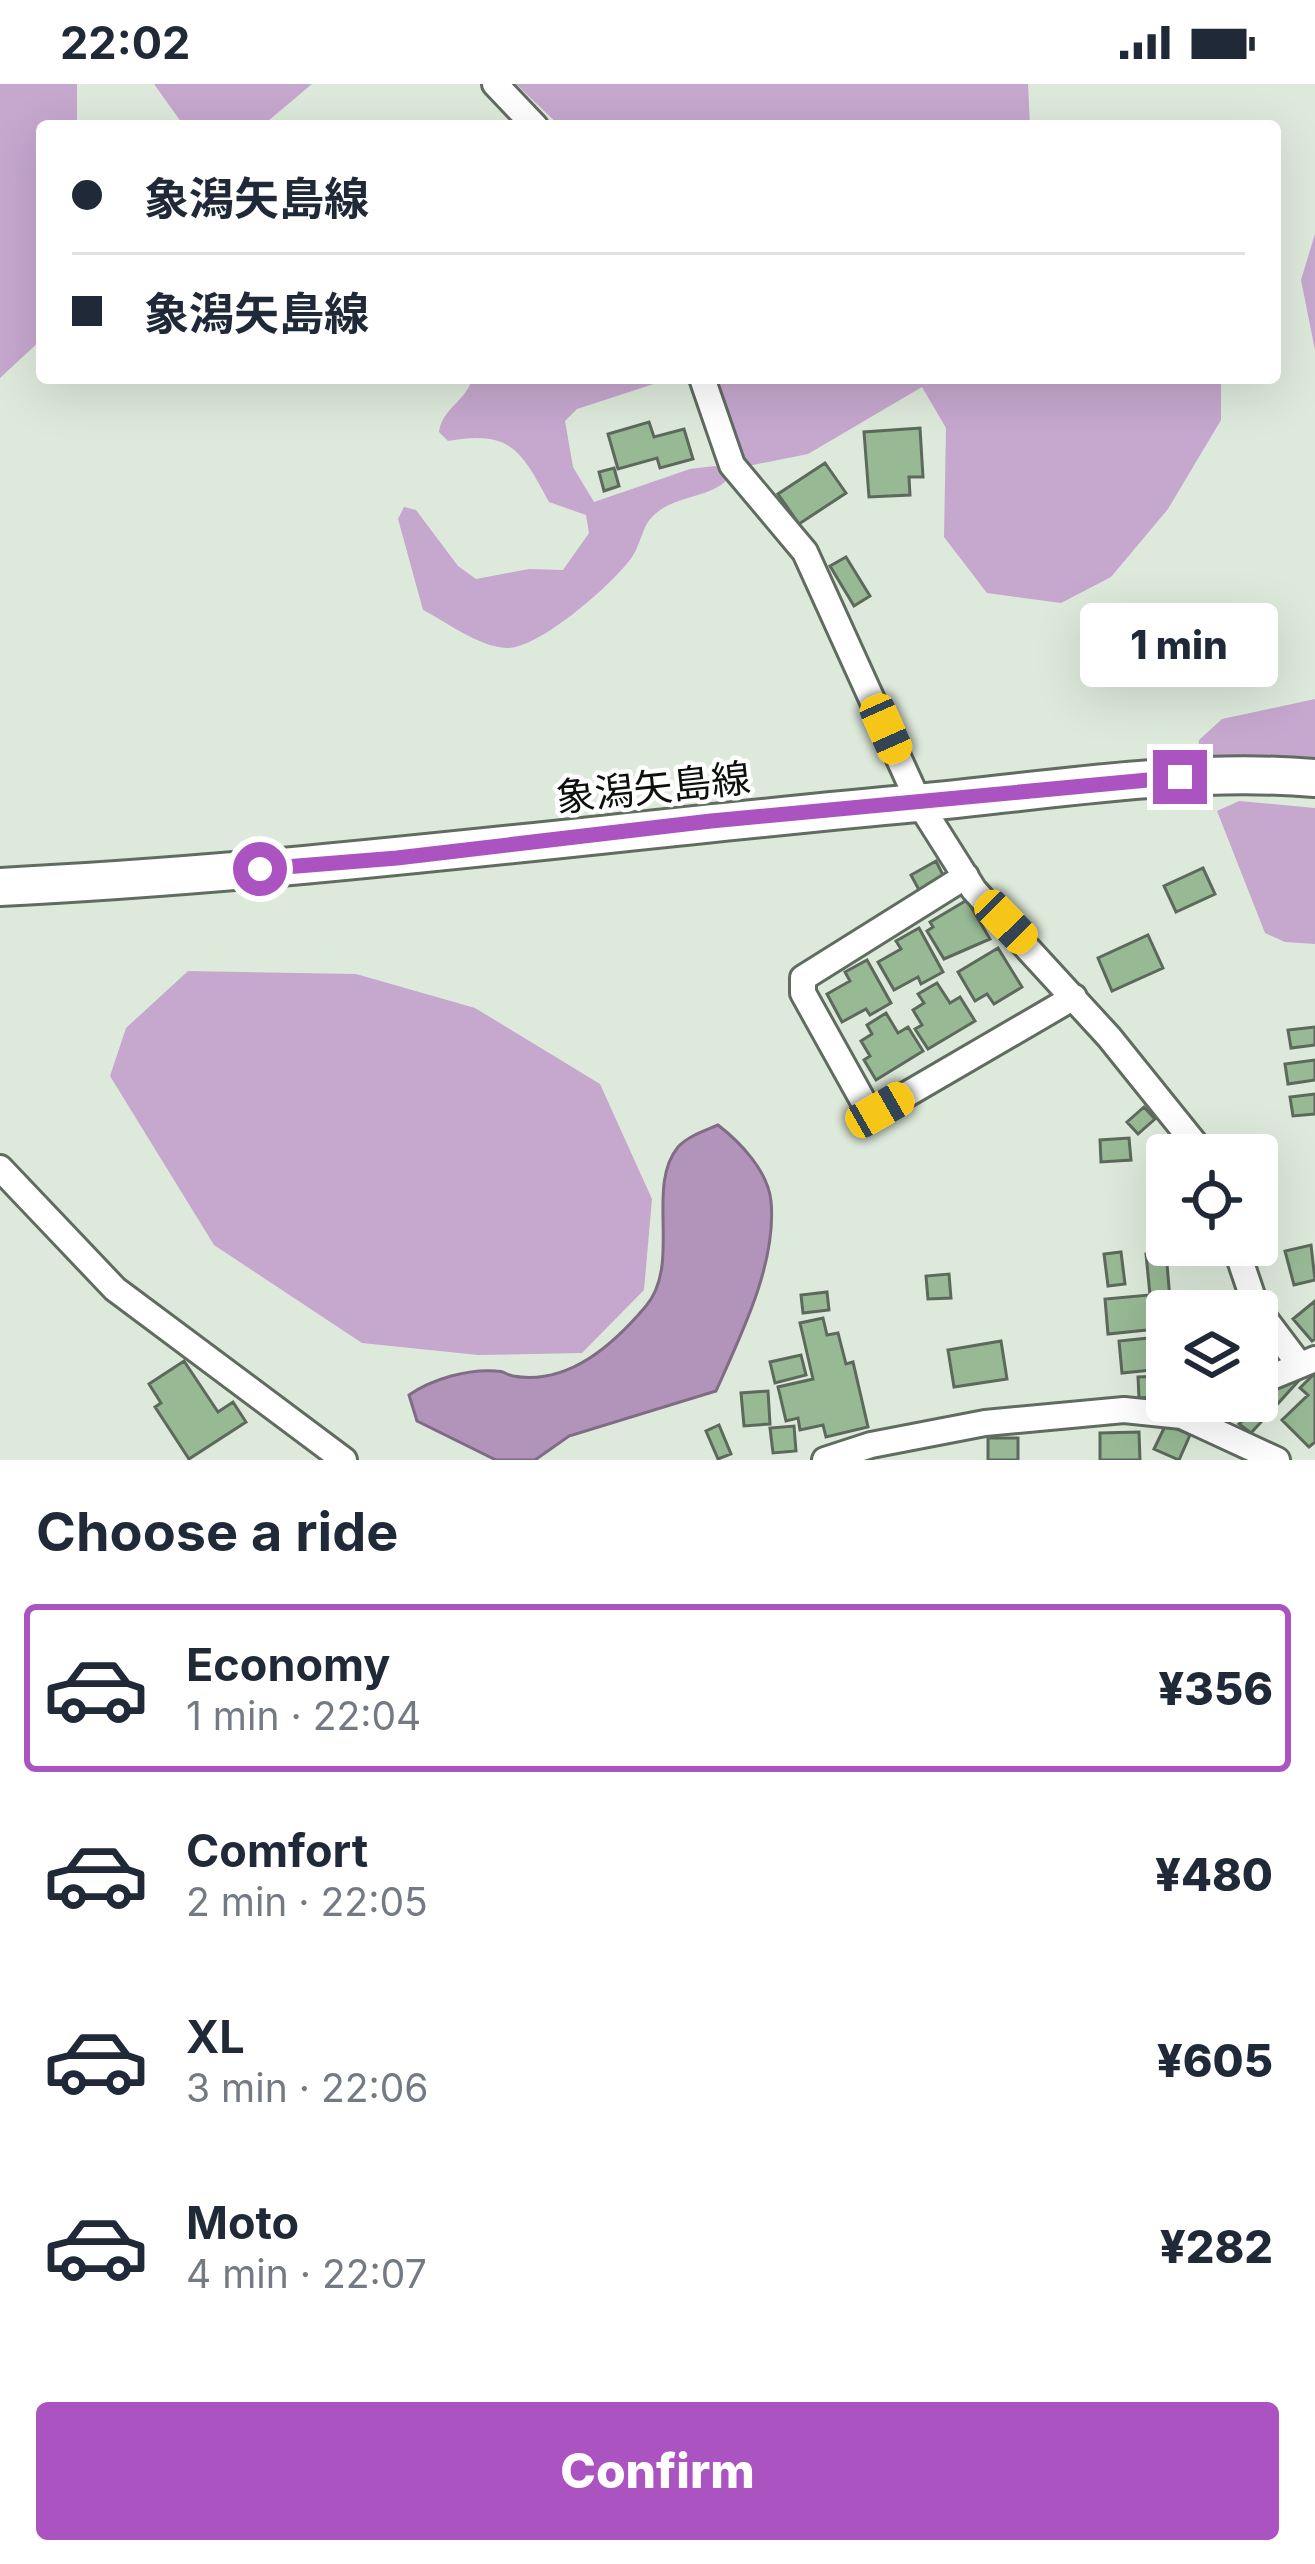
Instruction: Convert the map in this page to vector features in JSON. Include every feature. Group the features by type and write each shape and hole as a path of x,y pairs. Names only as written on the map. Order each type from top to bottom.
{"main road":[{"name":"象潟矢島線","path":"0,886 397,858 711,821 1180,777 1315,778"}],"street":[{"path":"495,84 529,120"},
{"path":"704,384 732,465 805,552 919,803 966,876 1187,1134"},
{"path":"966,876 803,978 803,993 867,1108 880,1110 1074,998"},
{"path":"0,1168 115,1289 344,1460"},
{"path":"1242,1266 1256,1307 1307,1362 1278,1374"},
{"path":"825,1460 871,1445 985,1423 1124,1410 1146,1412"},
{"path":"1195,1422 1277,1460"}],"shaded area":[{"path":"0,84 77,84 77,120 36,120 36,345 0,378"},
{"path":"154,84 312,84 269,120 180,120"},
{"path":"516,84 1028,84 1030,120 554,120"},
{"path":"1315,234 1315,350 1301,280"},
{"path":"469,384 654,384 577,409 565,421 573,467 594,502 690,469 715,466 732,474 715,488 673,503 653,516 623,568 556,627 521,645 507,648 486,643 423,610 398,519 404,507 416,510 458,566 476,579 529,569 563,570 589,533 586,515 549,502 512,448 486,439 448,441 439,432"},
{"path":"708,384 1221,384 1221,420 1168,509 1111,577 1061,603 987,593 944,537 946,428 922,387 808,454 748,466 710,413"},
{"path":"1315,699 1315,763 1213,763 1198,753 1199,740 1222,719"},
{"path":"1239,801 1315,808 1315,944 1285,942 1265,933 1217,811"},
{"path":"188,971 356,974 475,1008 600,1084 652,1199 644,1290 582,1353 478,1355 362,1343 214,1245 110,1076 126,1028"},
{"path":"718,1125 744,1149 765,1179 771,1225 763,1274 716,1391 569,1436 535,1460 496,1460 417,1421 409,1395 428,1384 473,1372 552,1375 588,1359 619,1334 646,1306 662,1269 664,1183 669,1164 682,1143"}],"building":[{"path":"649,422 654,437 684,429 693,459 660,468 657,458 618,469 608,434"},
{"path":"920,428 923,477 909,477 910,495 869,497 864,432"},
{"path":"825,463 846,493 799,524 778,494"},
{"path":"614,468 619,486 604,491 599,472"},
{"path":"846,557 870,596 854,606 830,566"},
{"path":"936,861 944,877 919,890 911,875"},
{"path":"1203,868 1215,894 1176,912 1164,886"},
{"path":"967,900 990,939 944,959 927,931 933,927 930,922"},
{"path":"919,928 943,972 921,984 918,977 894,990 878,962 901,949 896,941"},
{"path":"1148,935 1163,968 1112,991 1098,958"},
{"path":"998,948 1022,987 994,1004 987,994 975,1001 958,972"},
{"path":"867,960 891,1003 842,1022 827,994 850,981 845,972"},
{"path":"937,983 950,1003 960,997 975,1021 928,1049 915,1029 922,1025 913,1010 924,1003 918,994"},
{"path":"886,1013 898,1033 908,1027 923,1051 876,1080 864,1060 870,1056 861,1041 872,1034 867,1025"},
{"path":"1315,1027 1315,1045 1291,1048 1288,1030"},
{"path":"1315,1060 1315,1080 1288,1084 1285,1064"},
{"path":"1315,1094 1315,1114 1293,1116 1290,1097"},
{"path":"1144,1107 1155,1119 1138,1134 1127,1122"},
{"path":"1129,1138 1131,1160 1101,1162 1100,1140"},
{"path":"1311,1245 1315,1280 1294,1285 1285,1251"},
{"path":"1121,1252 1125,1284 1108,1286 1104,1254"},
{"path":"1147,1266 1167,1266 1169,1290 1150,1290"},
{"path":"949,1274 951,1298 928,1299 926,1276"},
{"path":"827,1292 829,1310 803,1313 801,1295"},
{"path":"1146,1295 1146,1330 1108,1334 1105,1299"},
{"path":"1315,1301 1315,1339 1312,1341 1293,1319"},
{"path":"823,1318 827,1335 838,1333 846,1364 853,1362 868,1427 826,1437 823,1425 800,1430 798,1418 786,1421 778,1387 813,1379 800,1323"},
{"path":"1146,1338 1146,1371 1122,1373 1119,1341"},
{"path":"1001,1341 1007,1379 954,1387 948,1350"},
{"path":"801,1355 806,1375 775,1383 770,1362"},
{"path":"184,1361 218,1412 233,1402 246,1422 189,1459 155,1407 161,1403 149,1384"},
{"path":"1315,1373 1315,1442 1309,1447 1282,1420 1308,1395 1300,1388"},
{"path":"1303,1376 1278,1403 1278,1384"},
{"path":"1138,1377 1146,1377 1146,1397 1139,1398"},
{"path":"768,1391 770,1424 744,1426 741,1393"},
{"path":"1241,1422 1261,1422 1251,1433"},
{"path":"1166,1424 1190,1435 1179,1460 1154,1449"},
{"path":"719,1425 731,1454 718,1459 706,1431"},
{"path":"794,1426 796,1451 773,1453 770,1428"},
{"path":"1139,1432 1140,1460 1100,1460 1100,1433"},
{"path":"988,1438 1018,1438 1018,1460 988,1460"}],"route":[{"path":"260,869 1180,777"}]}
